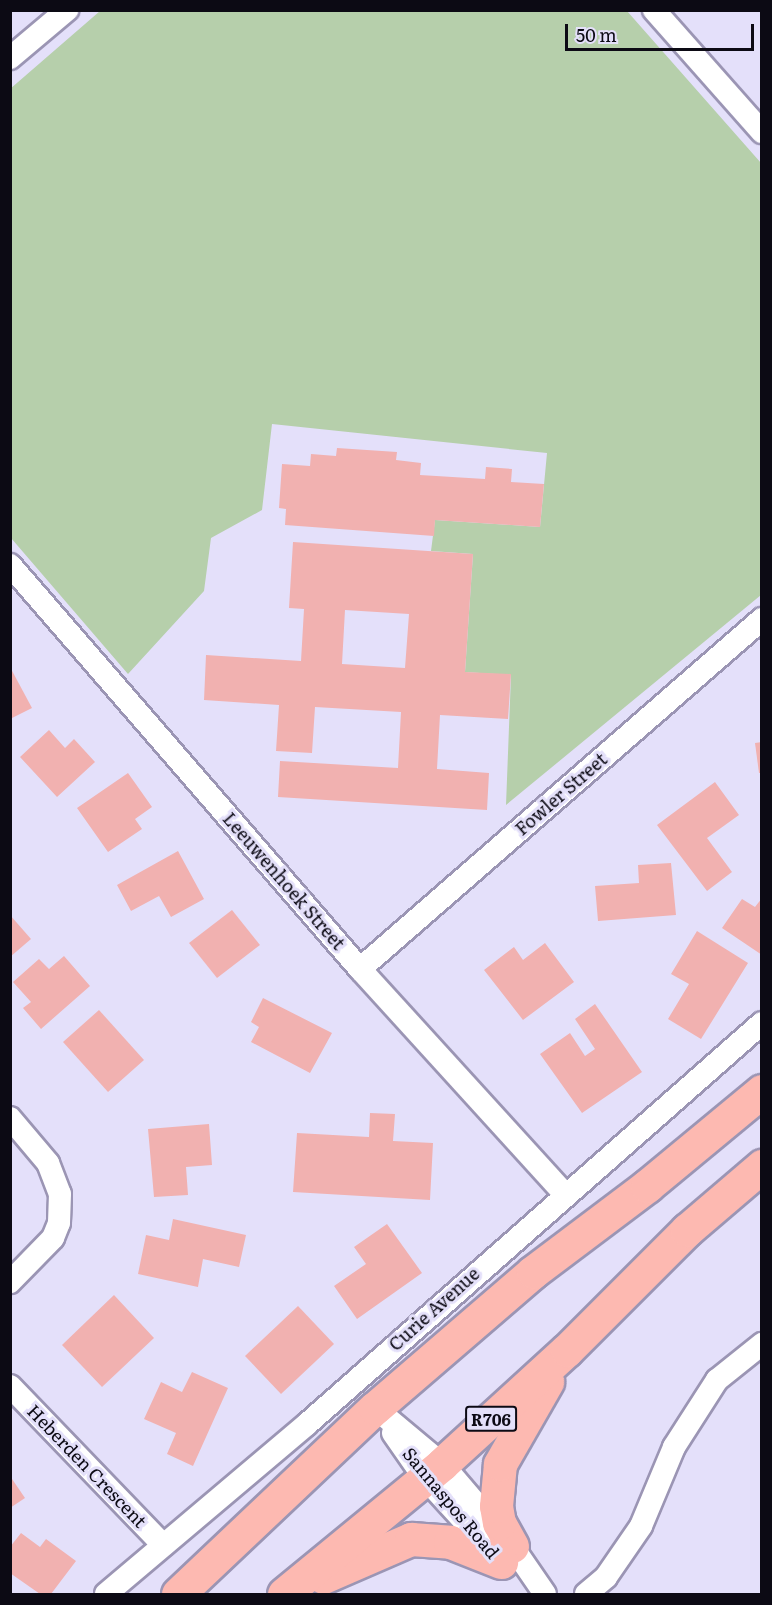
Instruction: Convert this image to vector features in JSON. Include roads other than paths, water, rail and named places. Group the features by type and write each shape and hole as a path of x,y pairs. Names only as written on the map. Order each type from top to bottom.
{"main road":[{"name":"Curie Avenue","path":"178,1594 375,1408 533,1272 647,1186 762,1091"},
{"name":"R706","path":"285,1594 432,1470 567,1350 687,1230 762,1166"},
{"path":"285,1594 381,1549 411,1539 450,1542 507,1554 496,1506 500,1464 567,1350"}],"street":[{"path":"10,58 68,10"},
{"path":"654,10 762,132"},
{"name":"Leeuwenhoek Street","path":"10,565 360,969 564,1193"},
{"name":"Fowler Street","path":"360,969 762,619"},
{"name":"Curie Avenue","path":"106,1594 307,1424 564,1193 762,1023"},
{"path":"10,1118 48,1163 60,1194 59,1222 52,1238 10,1282"},
{"path":"586,1594 606,1576 641,1526 674,1447 717,1380 762,1344"},
{"name":"Heberden Crescent","path":"10,1386 163,1545"},
{"name":"Sannaspos Road","path":"375,1408 544,1594"},
{"name":"Sannaspos Road","path":"507,1554 536,1594"}]}
